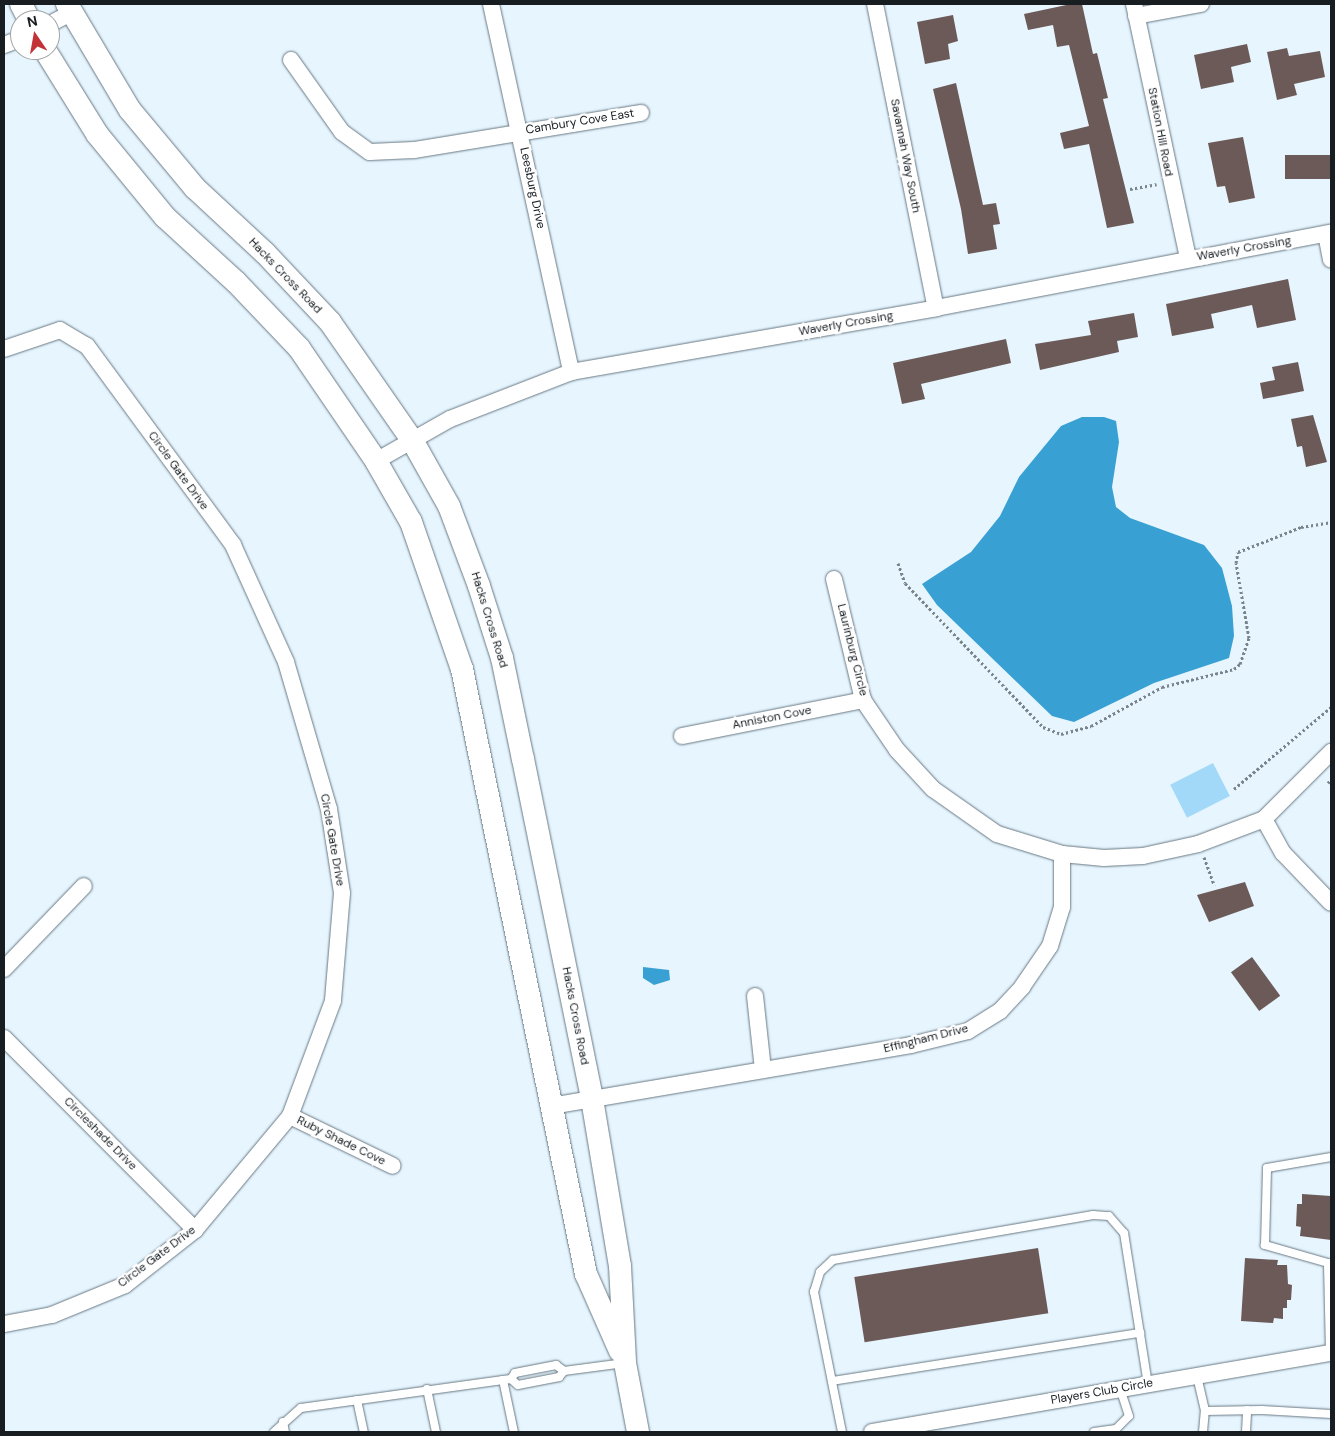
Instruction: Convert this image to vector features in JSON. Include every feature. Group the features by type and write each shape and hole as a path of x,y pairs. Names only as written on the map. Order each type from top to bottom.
{"main road":[{"name":"Hacks Cross Road","path":"69,8 130,110 195,188 265,253 330,322 412,440 449,506 480,586 502,658 592,1099 620,1266 625,1363 638,1432"},
{"name":"Hacks Cross Road","path":"51,60 97,134 165,216 236,282 299,348 376,460 411,522 462,668 586,1274 625,1363"}],"street":[{"name":"Leesburg Drive","path":"491,4 571,372"},
{"name":"Savannah Way South","path":"875,4 936,308"},
{"path":"1135,10 1201,4"},
{"name":"Station Hill Road","path":"1135,10 1170,182 1188,259"},
{"name":"Cambury Cove East","path":"292,60 342,132 370,152 414,150 642,112"},
{"name":"Waverly Crossing","path":"376,460 450,419 571,372 936,308 1188,259 1329,234"},
{"path":"1329,234 1331,260"},
{"name":"Circle Gate Drive","path":"4,349 60,330 87,346 233,545 286,662 326,800 342,893 332,1001 290,1116 195,1230 125,1285 52,1315 4,1324"},
{"name":"Laurinburg Circle","path":"834,579 863,700 912,768 960,810 997,834 1062,854 1104,858 1143,856 1198,844 1264,819 1331,752"},
{"name":"Anniston Cove","path":"682,736 863,700"},
{"path":"1264,819 1283,853 1331,903"},
{"name":"Effingham Drive","path":"551,1106 911,1045 968,1031 1000,1011 1022,987 1050,946 1062,907 1062,854"},
{"path":"4,969 84,886"},
{"path":"755,996 763,1070"},
{"name":"Circleshade Drive","path":"4,1038 195,1230"},
{"name":"Ruby Shade Cove","path":"290,1116 393,1166"},
{"name":"Players Club Circle","path":"872,1432 1331,1353"}],"lane":[{"path":"1331,1157 1268,1168 1265,1245 1328,1263 1331,1353"},
{"path":"842,1432 814,1292 820,1272 833,1260 1093,1215 1110,1216 1124,1233 1148,1384"},
{"path":"832,1381 1140,1333"},
{"path":"274,1432 301,1408 427,1389 507,1380 518,1385 559,1377 564,1371 625,1363"},
{"path":"507,1380 515,1373 556,1365 564,1371"},
{"path":"1197,1376 1205,1411 1204,1432"},
{"path":"507,1380 514,1432"},
{"path":"427,1389 436,1432"},
{"path":"1094,1432 1116,1429 1129,1416 1120,1389"},
{"path":"357,1400 364,1432"},
{"path":"1205,1411 1247,1410 1331,1414"},
{"path":"1246,1432 1247,1410"},
{"path":"283,1422 285,1432"}],"path":[{"path":"1130,189 1170,182"},
{"path":"898,563 905,583 1043,727 1061,734 1091,726 1162,687 1234,669 1240,664 1249,638 1236,563 1238,552 1301,527 1331,522"},
{"path":"1234,789 1331,707"},
{"path":"1328,784 1331,779"},
{"path":"1198,844 1214,885"}],"shaded area":[{"path":"1082,417 1104,417 1116,421 1119,442 1112,487 1116,507 1130,518 1204,545 1222,568 1232,606 1234,636 1229,658 1154,683 1074,722 1052,716 937,605 922,584 971,552 1000,516 1019,477 1061,426"},
{"path":"1213,763 1230,796 1187,818 1170,785"},
{"path":"643,967 669,970 670,980 654,985 643,978"}],"building":[{"path":"1071,4 1082,4 1093,54 1097,53 1108,98 1103,99 1134,223 1107,228 1089,144 1064,149 1060,133 1089,126 1069,45 1057,47 1053,25 1028,30 1024,14"},
{"path":"953,15 958,41 948,44 950,59 925,64 917,22"},
{"path":"1247,44 1251,62 1231,67 1234,82 1201,89 1194,55"},
{"path":"1287,48 1289,56 1320,51 1325,77 1294,84 1297,95 1277,100 1267,52"},
{"path":"956,83 983,205 996,203 1000,224 993,225 997,249 968,254 961,209 933,89"},
{"path":"1243,137 1255,198 1229,203 1225,186 1217,187 1208,143"},
{"path":"1285,155 1331,155 1331,179 1285,179"},
{"path":"1288,279 1296,320 1257,328 1252,305 1211,314 1214,328 1172,336 1166,304"},
{"path":"1134,313 1138,337 1117,341 1119,352 1040,370 1035,344 1091,335 1088,321"},
{"path":"1006,339 1011,363 921,384 925,399 902,404 893,363"},
{"path":"1298,362 1304,391 1263,399 1260,383 1275,380 1272,367"},
{"path":"1313,415 1327,462 1306,467 1302,446 1297,447 1291,419"},
{"path":"1245,882 1254,906 1209,922 1197,895"},
{"path":"1252,957 1280,996 1259,1011 1231,972"},
{"path":"1302,1194 1331,1196 1331,1240 1300,1236 1301,1227 1296,1226 1297,1204 1302,1204"},
{"path":"1038,1248 1048,1313 865,1342 854,1277"},
{"path":"1245,1258 1278,1260 1277,1265 1287,1265 1288,1284 1292,1285 1291,1300 1287,1300 1287,1308 1283,1308 1283,1319 1274,1318 1273,1323 1241,1321"}]}
